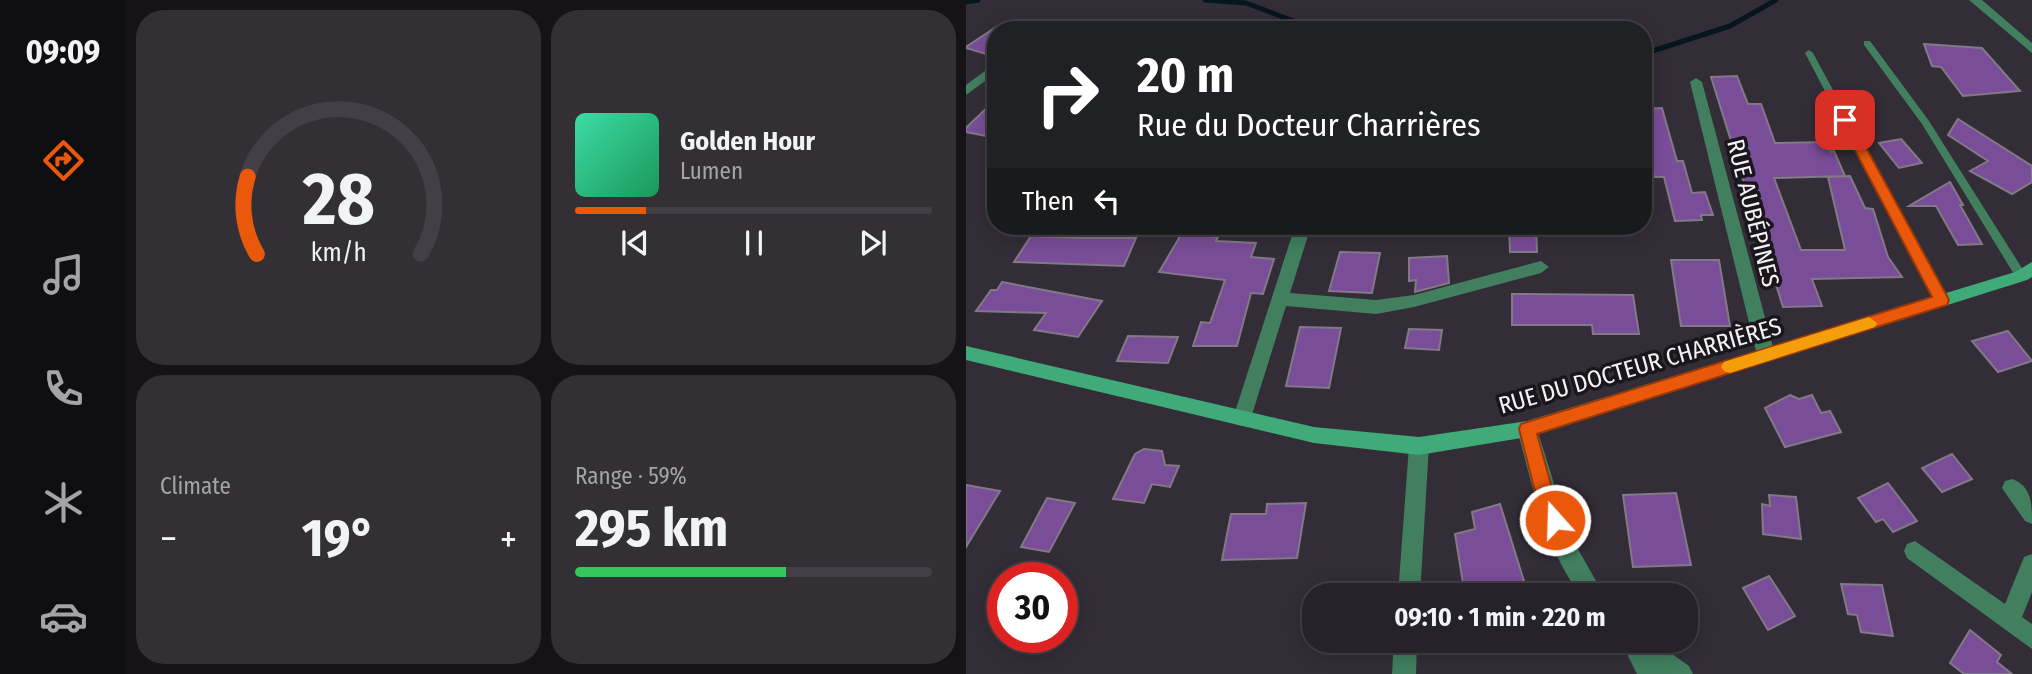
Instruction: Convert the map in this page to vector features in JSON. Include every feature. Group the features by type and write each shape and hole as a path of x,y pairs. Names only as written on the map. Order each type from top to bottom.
{"street":[{"path":"1975,0 2032,50"},
{"path":"966,91 987,74"},
{"name":"RUE AUBÉPINES","path":"1696,82 1766,355"},
{"path":"1242,418 1300,235"},
{"path":"1279,299 1376,307 1414,301 1541,267"},
{"name":"RUE DU DOCTEUR CHARRIÈRES","path":"966,354 1314,435 1419,446 1527,429 2027,272"},
{"path":"1527,429 1546,499 1583,583"},
{"path":"1410,583 1419,446"},
{"path":"2012,488 2032,514"},
{"path":"1916,551 2032,638"},
{"path":"2009,621 2032,565"},
{"path":"1404,674 1405,653"},
{"path":"1638,653 1650,674"},
{"path":"1650,653 1681,674"}],"lane":[{"path":"1867,43 1926,122 2027,272"},
{"path":"1809,53 1941,300"}],"building":[{"path":"987,33 987,54 966,47"},
{"path":"1924,44 1982,48 2020,91 1963,96 1941,67 1932,66"},
{"path":"1737,76 1748,104 1761,104 1775,143 1826,142 1831,152 1834,151 1845,176 1774,178 1801,250 1845,250 1828,177 1850,176 1865,208 1873,209 1888,257 1902,277 1812,279 1822,306 1783,307 1711,77"},
{"path":"987,108 987,136 966,132 966,128"},
{"path":"1662,108 1677,161 1683,161 1692,193 1705,192 1713,215 1701,215 1702,220 1675,221 1664,177 1654,177 1652,168 1652,109"},
{"path":"1958,119 2032,166 2032,182 2012,194 1970,171 1988,161 1948,135"},
{"path":"1901,139 1922,163 1899,168 1879,143"},
{"path":"1950,182 1982,244 1958,245 1936,206 1909,206"},
{"path":"1181,235 1218,237 1216,241 1256,243 1251,257 1274,259 1263,294 1251,293 1237,346 1193,346 1201,322 1210,323 1225,280 1159,272"},
{"path":"1509,235 1536,235 1537,252 1510,252"},
{"path":"1031,236 1136,238 1124,266 1014,262"},
{"path":"1340,252 1380,253 1372,293 1329,291"},
{"path":"1447,256 1449,283 1415,292 1416,280 1409,281 1409,258"},
{"path":"1671,260 1719,260 1730,326 1681,326"},
{"path":"1002,282 1102,301 1078,337 1034,330 1046,313 976,311 991,290 997,290"},
{"path":"1512,294 1633,295 1639,334 1593,334 1592,325 1512,325"},
{"path":"1300,327 1341,328 1329,388 1286,386"},
{"path":"1409,329 1442,330 1439,350 1405,348"},
{"path":"2008,331 2032,361 1998,372 1972,341"},
{"path":"1128,336 1178,337 1168,363 1117,361"},
{"path":"1790,395 1799,399 1812,395 1821,413 1830,411 1841,432 1785,447 1765,408"},
{"path":"1144,449 1162,451 1165,465 1179,466 1170,487 1152,484 1144,503 1113,499 1135,454"},
{"path":"1952,454 1972,479 1942,492 1922,468"},
{"path":"1888,483 1917,521 1893,532 1883,519 1876,522 1858,498"},
{"path":"966,485 1000,491 966,547"},
{"path":"1676,493 1691,565 1633,567 1623,495"},
{"path":"1769,495 1796,497 1801,539 1763,534 1762,504 1770,506"},
{"path":"1047,498 1075,503 1049,552 1021,547"},
{"path":"1306,503 1297,558 1222,560 1231,514 1266,514 1267,504"},
{"path":"1500,504 1524,581 1463,583 1455,534 1475,529 1472,512"},
{"path":"1769,576 1795,616 1768,630 1743,588"},
{"path":"1841,584 1882,585 1893,636 1861,632 1857,615 1848,614"},
{"path":"1970,630 2001,655 1997,662 2012,674 1964,674 1950,663"}],"waterway":[{"path":"966,2 978,0"},
{"path":"1205,0 1246,3 1294,21"},
{"path":"1652,51 1730,26 1776,0"}],"slow traffic":[{"path":"1730,367 1869,323"}],"route":[{"path":"1555,520 1546,499 1527,429 1941,300 1845,120"}]}
